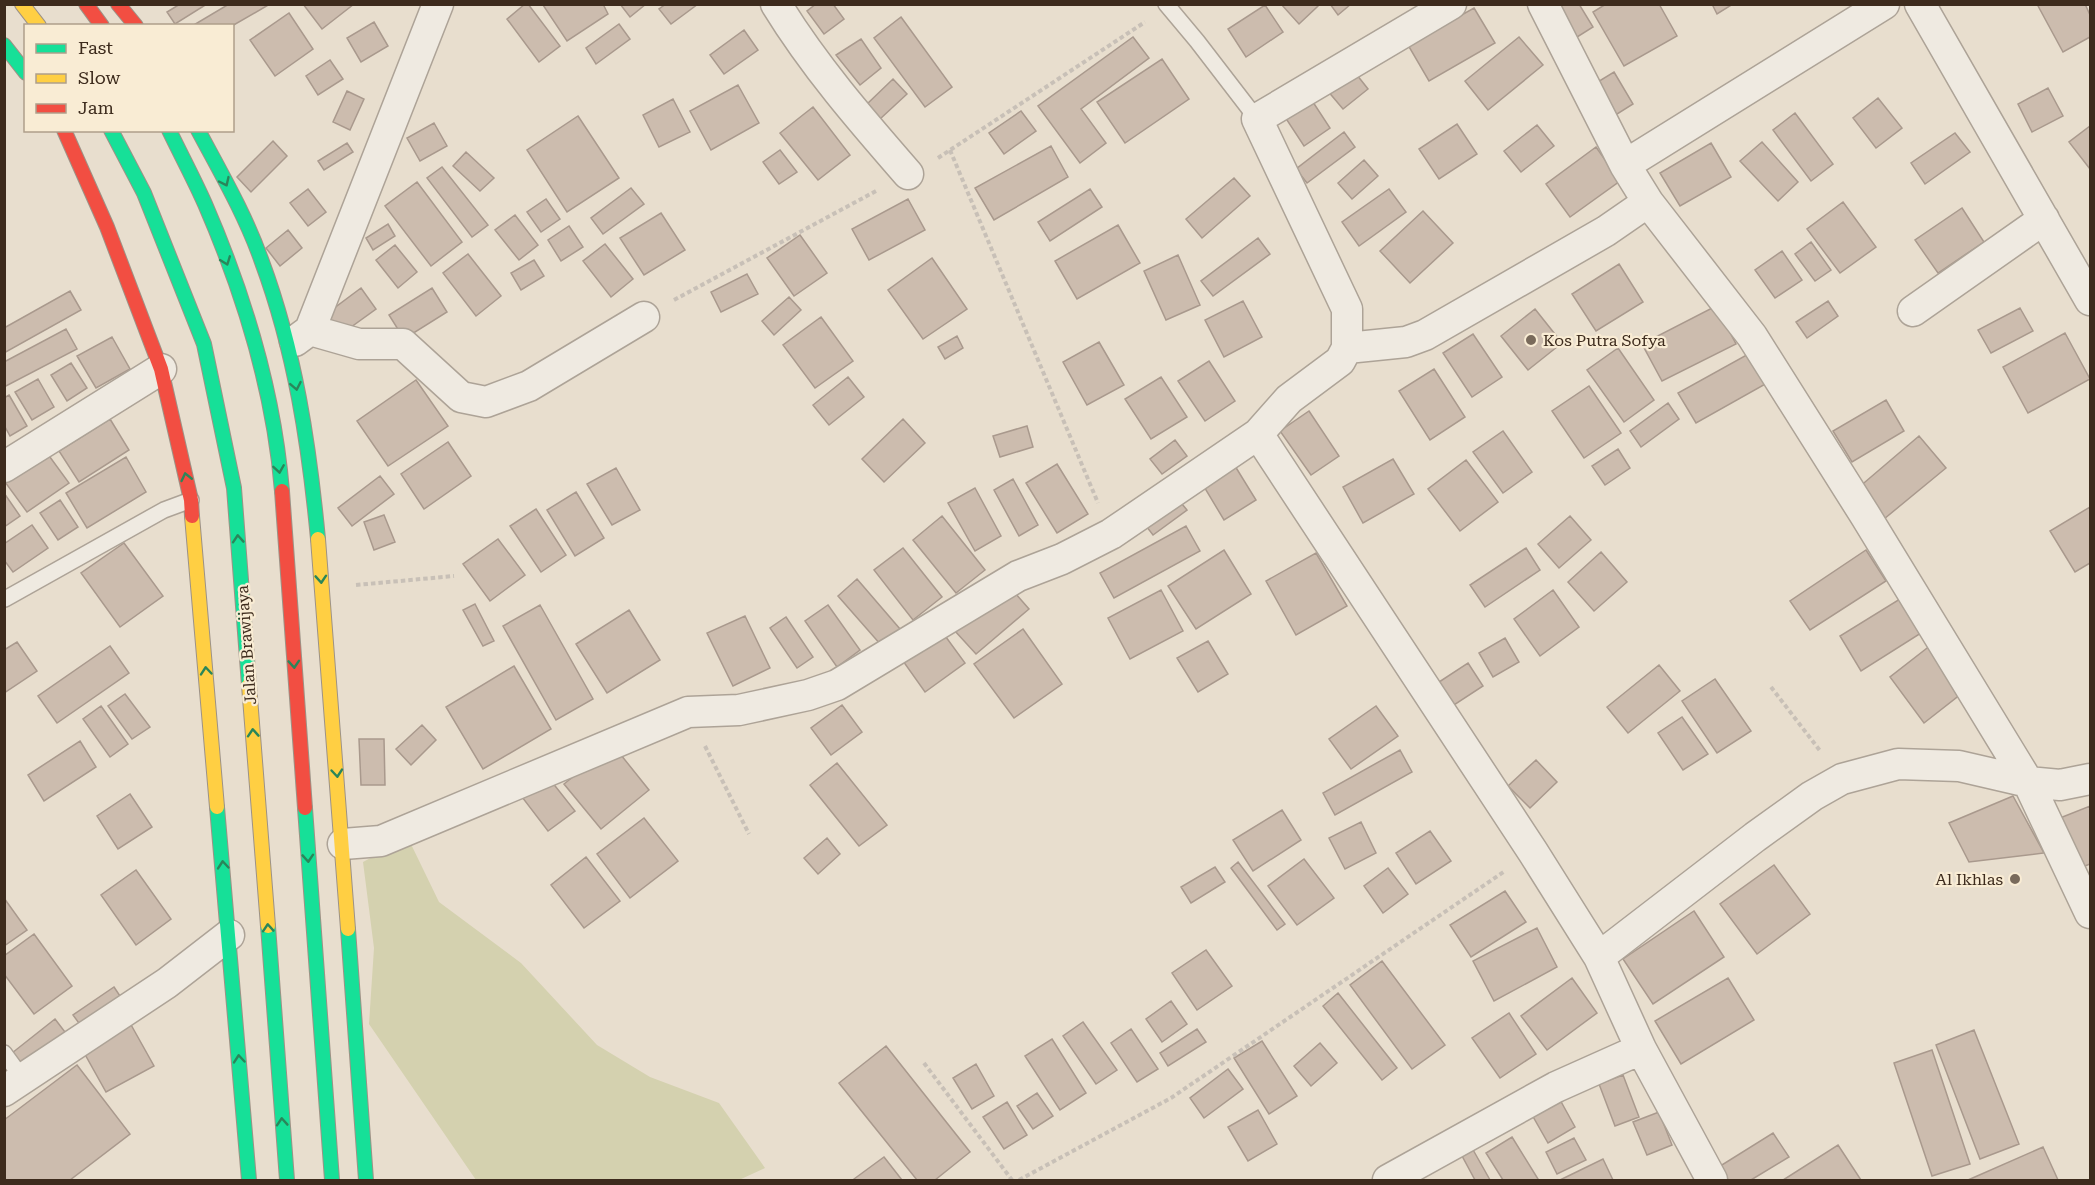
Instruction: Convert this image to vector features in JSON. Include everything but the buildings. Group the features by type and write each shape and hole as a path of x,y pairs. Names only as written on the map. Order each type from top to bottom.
{"main road":[{"path":"22,4 37,24"},
{"path":"86,4 101,24"},
{"path":"118,4 134,24"},
{"path":"4,45 24,70"},
{"path":"65,132 107,227 161,369 191,500 249,1180"},
{"name":"Jalan Brawijaya","path":"112,132 144,193 204,344 234,489 287,1180"},
{"path":"170,132 205,204 248,318 268,403 281,482 332,1180"},
{"path":"199,132 299,338 313,477 343,844 366,1180"}],"street":[{"path":"438,4 299,338 359,344 403,344 461,397 486,402 529,386 644,316"},
{"path":"776,4 796,36 848,105 908,174"},
{"path":"343,844 381,840 688,712 739,710 808,695 837,685 1018,576 1062,559 1111,534 1258,434 1289,399 1340,361 1347,348 1347,309 1257,119 1451,4"},
{"path":"1543,4 1625,165 1648,202 1752,336 1865,515 2028,782 2091,913"},
{"path":"1625,165 1884,4"},
{"path":"1920,4 2091,300"},
{"path":"1347,348 1406,342 1425,335 1606,231 1648,202"},
{"path":"1913,311 2044,219"},
{"path":"4,466 161,369"},
{"path":"1258,434 1533,852 1599,957 1641,1049 1712,1180"},
{"path":"1599,957 1755,837 1812,796 1842,779 1898,764 1959,766 2028,782 2060,785 2091,778"},
{"path":"14,1085 167,983 229,935"},
{"path":"1388,1180 1556,1088 1641,1049"}],"lane":[{"path":"1166,4 1257,119"},
{"path":"5,599 164,510 191,500"},
{"path":"4,1053 14,1085"}],"path":[{"path":"950,150 1111,534"},
{"path":"322,588 454,576"},
{"path":"1771,687 1842,779"},
{"path":"688,712 750,834"},
{"path":"1019,1180 1171,1098 1533,852"},
{"path":"924,1063 1012,1180"}],"shaded area":[{"path":"408,838 439,902 521,963 597,1045 650,1077 719,1103 765,1168 739,1180 476,1180 369,1024 374,948 363,862"}],"traffic: fast":[{"path":"4,45 24,70"},
{"path":"112,132 144,193 204,344 234,488 249,685"},
{"path":"170,132 205,204 244,308 272,417 282,491"},
{"path":"199,132 233,195 274,296 299,398 318,539"},
{"path":"217,807 249,1180"},
{"path":"305,808 332,1180"},
{"path":"268,926 287,1180"},
{"path":"348,929 366,1180"}],"traffic: slow":[{"path":"22,4 37,24"},
{"path":"192,516 217,807"},
{"path":"318,539 348,929"},
{"path":"249,685 268,926"}],"traffic: jam":[{"path":"86,4 101,24"},
{"path":"118,4 134,24"},
{"path":"65,132 107,227 161,369 191,500 192,516"},
{"path":"282,491 305,808"}],"place":[{"name":"Kos Putra Sofya","path":"1531,340"},
{"name":"Al Ikhlas","path":"2015,879"}]}
